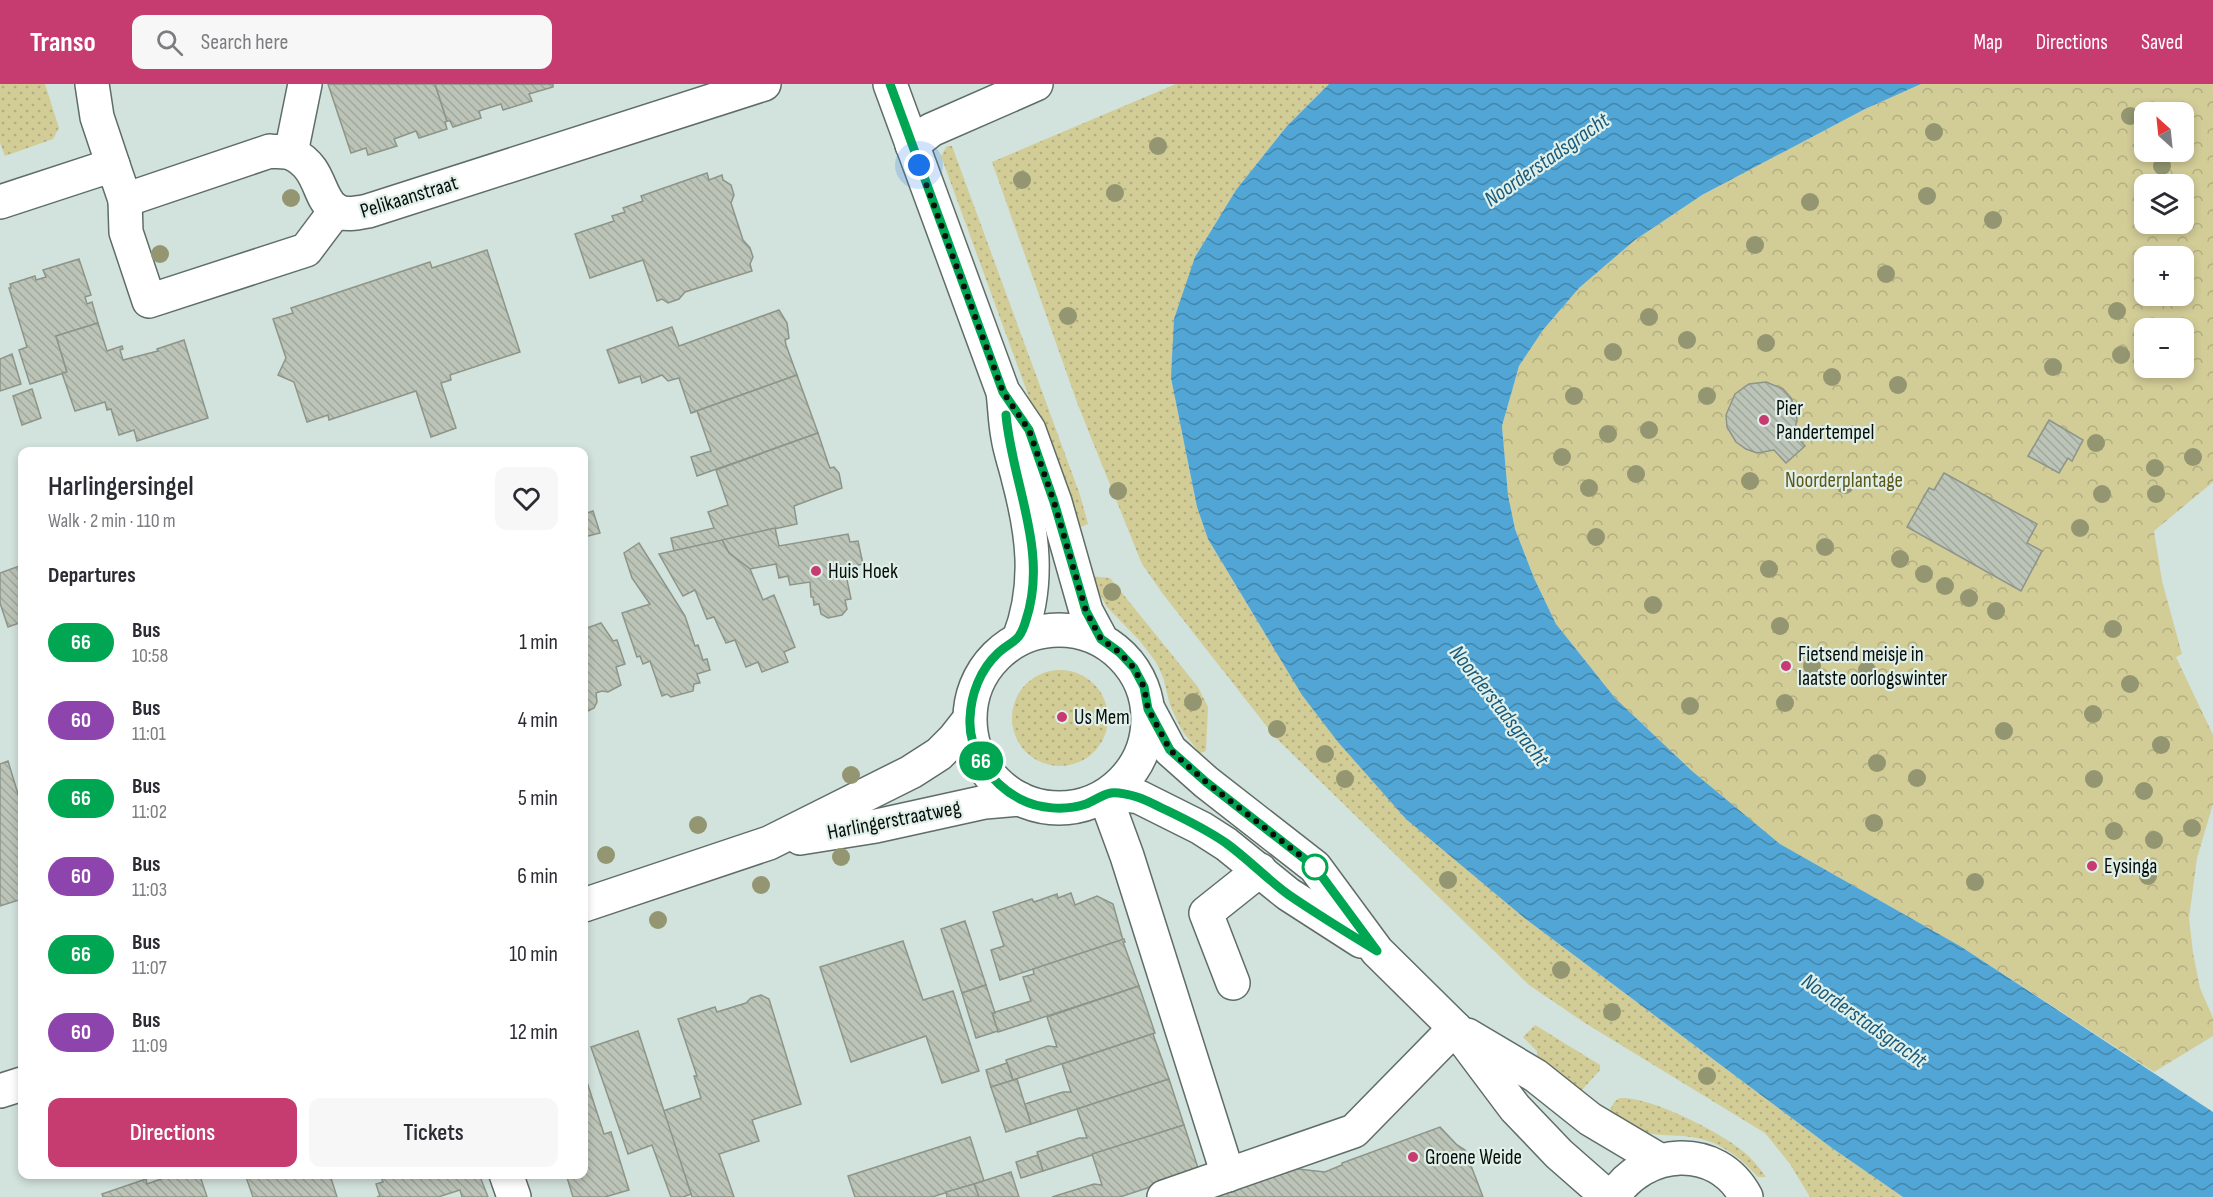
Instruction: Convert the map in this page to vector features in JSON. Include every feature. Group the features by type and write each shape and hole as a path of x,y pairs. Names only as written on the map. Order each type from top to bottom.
{"main road":[{"path":"92,84 97,117 125,200 126,232 149,301 306,250 336,210"},
{"path":"125,200 270,152 291,153 304,84"},
{"name":"Pelikaanstraat","path":"291,153 308,164 320,182 326,198 336,210 351,214 368,211 764,84"},
{"path":"890,84 1003,392 1008,438 1027,512 1034,566 1027,619 1019,639"},
{"path":"912,145 931,130 1036,84"},
{"path":"0,201 113,165"},
{"path":"1003,392 1029,430 1054,502 1086,611 1101,639"},
{"path":"1060,629 1081,631 1101,639 1119,652 1134,668 1144,687 1148,709 1148,733 1141,756 1128,776 1108,794 1085,805 1063,808 1041,806 1020,799 999,785 983,766 973,744 969,720 973,695 983,672 998,653 1019,639 1039,631 1060,629"},
{"path":"1148,709 1170,750 1206,782 1315,867 1377,951 1455,1028 1515,1108 1559,1154 1610,1197 1631,1175 1644,1166 1659,1160 1691,1158 1721,1170 1734,1180 1746,1197"},
{"name":"Harlingerstraatweg","path":"588,903 769,843 911,772 939,754 969,720"},
{"path":"1108,794 1139,797 1184,818 1227,844 1288,894 1377,951"},
{"path":"1108,794 1228,1175"},
{"name":"Harlingerstraatweg","path":"769,843 876,826 985,802 1020,799"},
{"path":"1233,983 1206,913 1260,870"},
{"path":"1164,1197 1354,1131 1455,1028"},
{"path":"1455,1028 1536,1076 1590,1119 1659,1160"},
{"path":"0,1091 18,1085"},
{"path":"508,1179 514,1197"}],"green space":[{"path":"0,84 45,84 59,128 53,139 5,156 0,143"},
{"path":"1176,84 1329,84 1287,126 1236,190 1195,257 1171,378 1197,507 1208,539 1264,632 1527,920 1832,1148 1903,1197 1810,1197 1790,1164 1765,1133 1585,1023 1529,985 1276,738 1142,564 1078,405 992,162"},
{"name":"Noorderplantage","path":"1921,84 2213,84 2213,482 2154,531 2162,581 2182,654 2176,657 2213,735 2213,804 2197,858 2189,918 2200,988 2213,1018 2213,1036 2154,1072 1960,946 1780,844 1692,771 1615,698 1556,624 1534,578 1515,529 1508,495 1502,426 1519,366 1543,330 1579,288 1635,240 1702,195 1865,109"},
{"path":"947,146 952,146 1080,495 1088,524 1078,528 941,156"},
{"path":"1090,576 1110,578 1198,687 1208,707 1206,750 1204,752 1200,753 1183,732 1170,705 1163,677 1156,662 1139,640 1107,607"},
{"path":"1060,670 1078,674 1094,684 1104,700 1108,718 1104,736 1094,752 1078,762 1060,766 1042,762 1026,752 1016,736 1012,718 1016,700 1026,684 1042,674"},
{"path":"1535,1025 1600,1065 1600,1070 1581,1091 1537,1061 1537,1051 1523,1037"},
{"path":"1620,1098 1633,1099 1667,1109 1720,1135 1744,1152 1766,1177 1758,1177 1736,1156 1711,1142 1685,1136 1651,1134 1635,1129 1608,1113 1615,1101"}],"water":[{"name":"Noorderstadsgracht","path":"1329,84 1921,84 1865,109 1702,195 1635,240 1579,288 1543,330 1519,366 1502,426 1508,495 1515,529 1534,578 1556,624 1615,698 1692,771 1780,844 1960,946 2213,1112 2213,1197 1903,1197 1832,1148 1527,920 1406,819 1338,742 1302,695 1208,539 1197,507 1171,378 1174,319 1195,257 1236,190 1287,126"}],"building":[{"path":"328,84 435,84 447,121 445,122 447,129 419,138 416,131 394,139 397,146 368,155 366,148 351,153"},
{"path":"435,84 553,84 553,87 529,94 532,101 503,110 501,104 479,111 481,118 453,127 450,121 447,121"},
{"path":"707,173 709,180 722,175 723,180 731,185 734,195 731,203 743,240 750,248 753,257 750,264 752,271 685,292 679,299 668,303 662,299 657,301 643,260 590,278 575,234 614,221 612,216 625,212 623,208 643,201 641,196"},
{"path":"487,250 520,352 450,375 451,380 441,383 456,428 431,437 416,391 329,420 328,415 307,422 294,382 278,375 286,358 273,319 293,313 291,308 430,262 432,268"},
{"path":"79,259 91,295 85,297 87,304 92,302 98,323 56,336 67,372 30,384 19,350 27,347 9,288 11,288 10,284 35,276 36,280 46,277 43,270"},
{"path":"779,310 787,323 789,338 785,340 797,375 691,413 679,378 668,381 662,375 642,383 640,376 619,383 607,350 672,327 679,346"},
{"path":"98,323 107,351 122,346 123,349 120,350 123,360 158,351 157,349 184,340 208,418 137,441 134,430 119,435 111,409 107,410 105,402 75,411 62,373 67,372 56,336"},
{"path":"12,354 21,384 0,391 0,359"},
{"path":"797,375 818,433 697,476 691,457 711,451 697,411 691,413"},
{"path":"1766,382 1783,389 1791,398 1796,410 1797,421 1793,433 1805,446 1786,463 1774,450 1757,453 1746,449 1736,442 1727,427 1726,415 1735,394 1749,384"},
{"path":"32,389 41,418 22,425 13,396"},
{"path":"2049,420 2083,440 2072,461 2068,458 2059,473 2028,456"},
{"path":"818,433 830,468 834,467 839,473 842,488 794,506 797,524 674,551 671,538 714,528 708,512 728,505 716,470"},
{"path":"1944,473 2037,524 2027,543 2042,551 2021,591 1907,527 1929,488 1934,490"},
{"path":"593,511 600,533 588,536 588,513"},
{"name":"Huis Hoek","path":"775,528 779,546 848,534 850,542 858,541 863,564 854,566 855,574 846,575 851,599 845,600 847,609 842,615 828,618 821,614 819,604 814,605 813,597 811,597 810,582 790,585 788,576 779,578 776,564 750,569 729,553 722,540"},
{"path":"722,540 729,553 750,569 763,600 774,595 795,647 784,652 788,662 762,672 758,662 746,667 735,640 726,643 714,617 707,619 695,590 683,596 659,554"},
{"path":"639,543 685,616 695,646 698,645 703,660 707,659 710,670 697,674 700,683 694,684 693,691 671,697 667,694 662,696 650,661 643,664 640,656 637,657 622,613 650,604 632,578 624,553"},
{"path":"18,566 18,623 8,627 0,603 0,573"},
{"path":"601,623 613,641 617,640 625,664 616,667 621,685 608,692 596,693 597,702 594,708 588,711 588,628"},
{"path":"8,761 18,794 18,900 0,906 0,764"},
{"path":"1071,893 1075,905 1097,896 1113,904 1123,940 1000,980 991,950 1004,946 993,912 1032,899 1034,902 1057,894 1058,898"},
{"path":"965,921 986,985 962,993 941,929"},
{"path":"1124,939 1125,942 1123,942 1139,986 998,1032 992,1013 1031,1001 1023,977 1034,974 1033,969"},
{"path":"903,941 923,1000 953,991 979,1071 942,1083 926,1036 851,1062 820,967"},
{"path":"986,985 998,1031 976,1038 962,993"},
{"path":"1139,986 1155,1033 1013,1080 1006,1060 1048,1046 1057,1047 1047,1017"},
{"path":"761,995 769,999 801,1104 752,1120 759,1141 719,1154 734,1197 692,1197 663,1111 701,1098 694,1076 697,1076 678,1019 715,1007 717,1012 746,1003 751,998"},
{"path":"638,1031 691,1194 683,1197 671,1197 652,1145 628,1154 591,1047"},
{"path":"1155,1033 1153,1034 1169,1079 1031,1124 1025,1104 1063,1092 1071,1092 1062,1064"},
{"path":"1007,1063 1013,1080 991,1087 986,1070"},
{"path":"1017,1079 1031,1124 1006,1132 991,1087"},
{"path":"1169,1079 1184,1125 1043,1171 1037,1152 1079,1138 1087,1138 1077,1109"},
{"path":"588,1085 604,1134 611,1132 629,1190 605,1197 573,1197 568,1179 588,1179"},
{"path":"1184,1125 1199,1171 1120,1197 1052,1197 1094,1184 1102,1185 1092,1154"},
{"name":"Groene Weide","path":"1440,1127 1465,1150 1483,1197 1209,1197 1289,1168 1325,1172 1342,1163"},
{"path":"970,1137 984,1181 932,1197 855,1197 848,1176"},
{"path":"1038,1155 1043,1171 1021,1178 1016,1162"},
{"path":"1011,1172 1019,1197 979,1197 974,1184"},
{"path":"146,1179 147,1184 161,1179 201,1179 207,1197 103,1197 102,1194"},
{"path":"247,1179 331,1179 337,1197 253,1197"},
{"path":"382,1179 481,1179 488,1197 462,1197 460,1190 438,1197 377,1197 380,1196 376,1184 383,1182"},
{"path":"974,1184 979,1197 947,1197 946,1192"}],"bus line":[{"name":"66","path":"890,84 1003,392 1029,430 1066,540 1086,611 1101,639 1119,652 1134,668 1144,687 1148,709 1170,750 1206,782 1315,867 1377,951 1288,894 1227,844 1184,818 1139,797 1110,793 1085,805 1063,808 1041,806 1020,799 999,785 983,766 973,744 969,720 973,695 990,662 998,653 1019,639 1027,619 1034,566 1027,512 1008,438 1006,415"}],"place":[{"name":"Pier Pandertempel","path":"1764,420"},
{"name":"Huis Hoek","path":"816,571"},
{"name":"Fietsend meisje in laatste oorlogswinter","path":"1786,666"},
{"name":"Us Mem","path":"1062,717"},
{"name":"Eysinga","path":"2092,866"},
{"name":"Groene Weide","path":"1413,1157"}],"route":[{"path":"919,165 1003,392 1029,430 1066,540 1086,611 1101,639 1119,652 1134,668 1144,687 1148,709 1170,750 1206,782 1315,867"}]}
